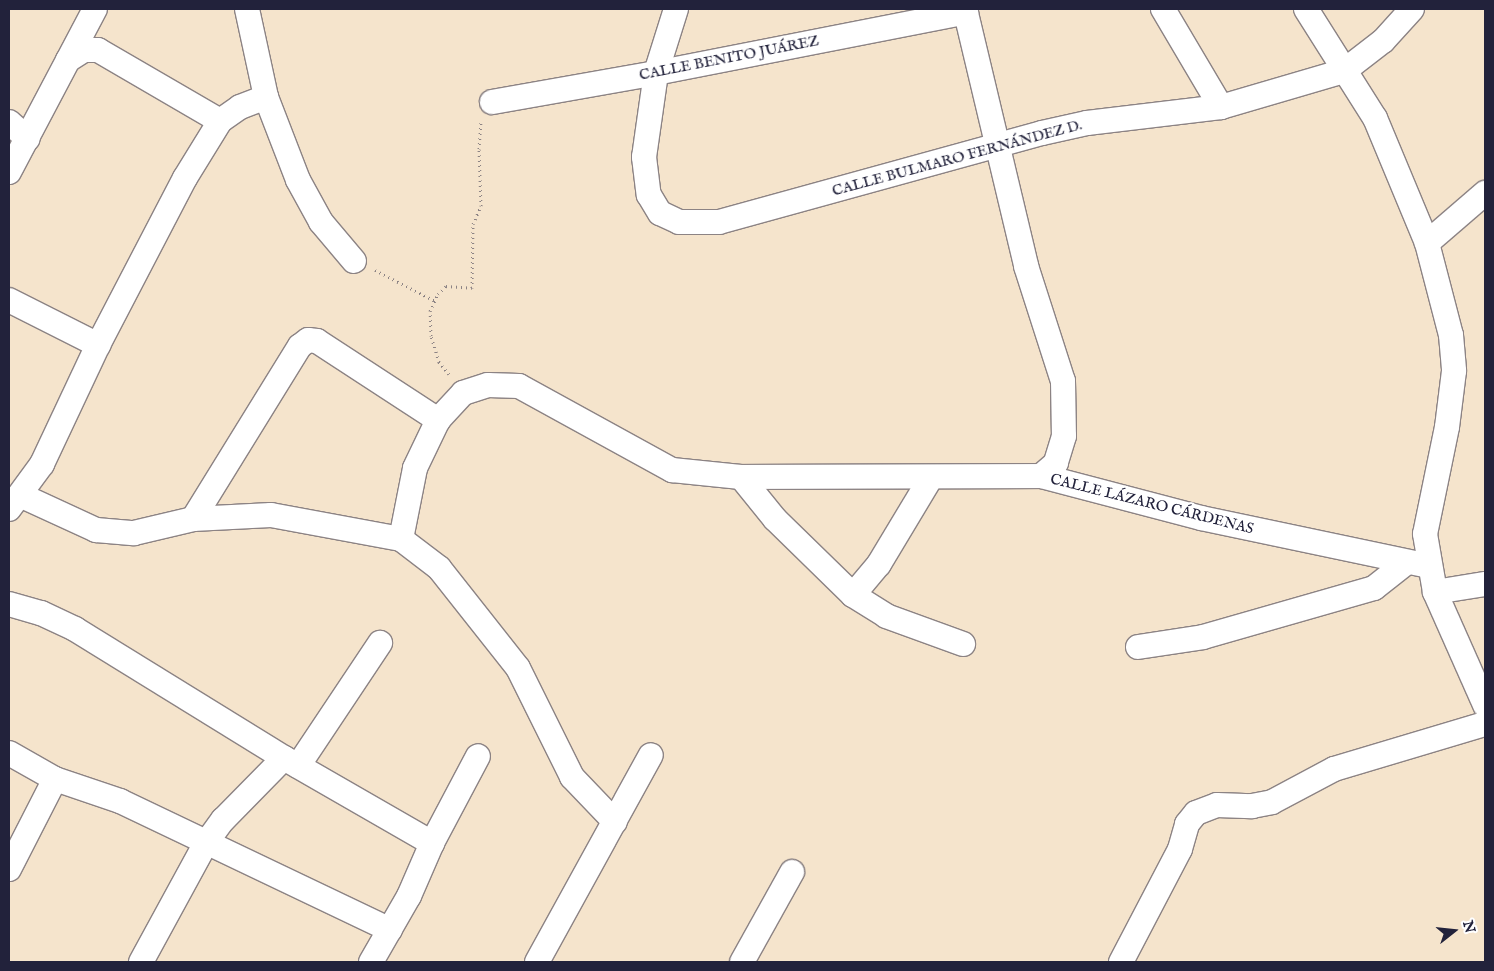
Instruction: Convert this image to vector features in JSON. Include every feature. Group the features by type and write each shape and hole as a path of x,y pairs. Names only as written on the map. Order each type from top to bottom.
{"street":[{"path":"9,172 96,9"},
{"path":"246,9 266,97 298,180 321,222 354,261"},
{"path":"656,74 676,9"},
{"path":"1163,9 1221,107"},
{"path":"1306,9 1375,118 1427,243 1451,335 1454,371 1447,427 1418,564 1434,592 1485,704"},
{"path":"1344,71 1383,41 1412,9"},
{"name":"CALLE BENITO JUÁREZ","path":"492,102 656,74 966,10"},
{"name":"CALLE LÁZARO CÁRDENAS","path":"966,10 1026,266 1063,381 1064,436 1056,463 1041,476"},
{"path":"68,60 84,50 98,50 220,121"},
{"name":"CALLE BULMARO FERNÁNDEZ D.","path":"656,74 644,157 649,195 660,213 680,222 719,222 996,144 1087,123 1221,107 1344,71"},
{"path":"266,97 240,106 220,121 185,178 98,345 42,464 14,502 96,530 134,533 193,519 271,515 401,539 439,568 518,668 572,777 615,822"},
{"path":"9,122 28,139"},
{"path":"1427,243 1485,192"},
{"path":"9,300 98,345"},
{"path":"193,519 300,346 308,340 317,341 438,420"},
{"path":"401,539 415,468 438,420 463,393 488,385 519,386 672,470 741,477 930,479 1041,476"},
{"name":"CALLE LÁZARO CÁRDENAS","path":"1041,476 1201,518 1418,564"},
{"path":"741,477 775,519 853,595 886,616 963,644"},
{"path":"853,595 880,564 930,479"},
{"path":"1138,648 1203,637 1374,588 1418,564"},
{"path":"1434,592 1485,584"},
{"path":"9,604 41,613 75,629 291,762 432,843"},
{"path":"141,962 206,843 224,820 291,762 380,643"},
{"path":"1122,962 1180,850 1187,824 1196,813 1217,805 1252,806 1272,802 1334,769 1485,724"},
{"path":"9,752 56,778 120,801 390,930"},
{"path":"537,962 652,755"},
{"path":"372,962 478,756"},
{"path":"9,869 56,778"},
{"path":"742,962 792,872"}],"path":[{"path":"463,393 439,362 431,336 430,311 435,300 446,286 472,288 473,224 481,206 480,133 482,117 492,102"},
{"path":"354,261 435,300"}]}
